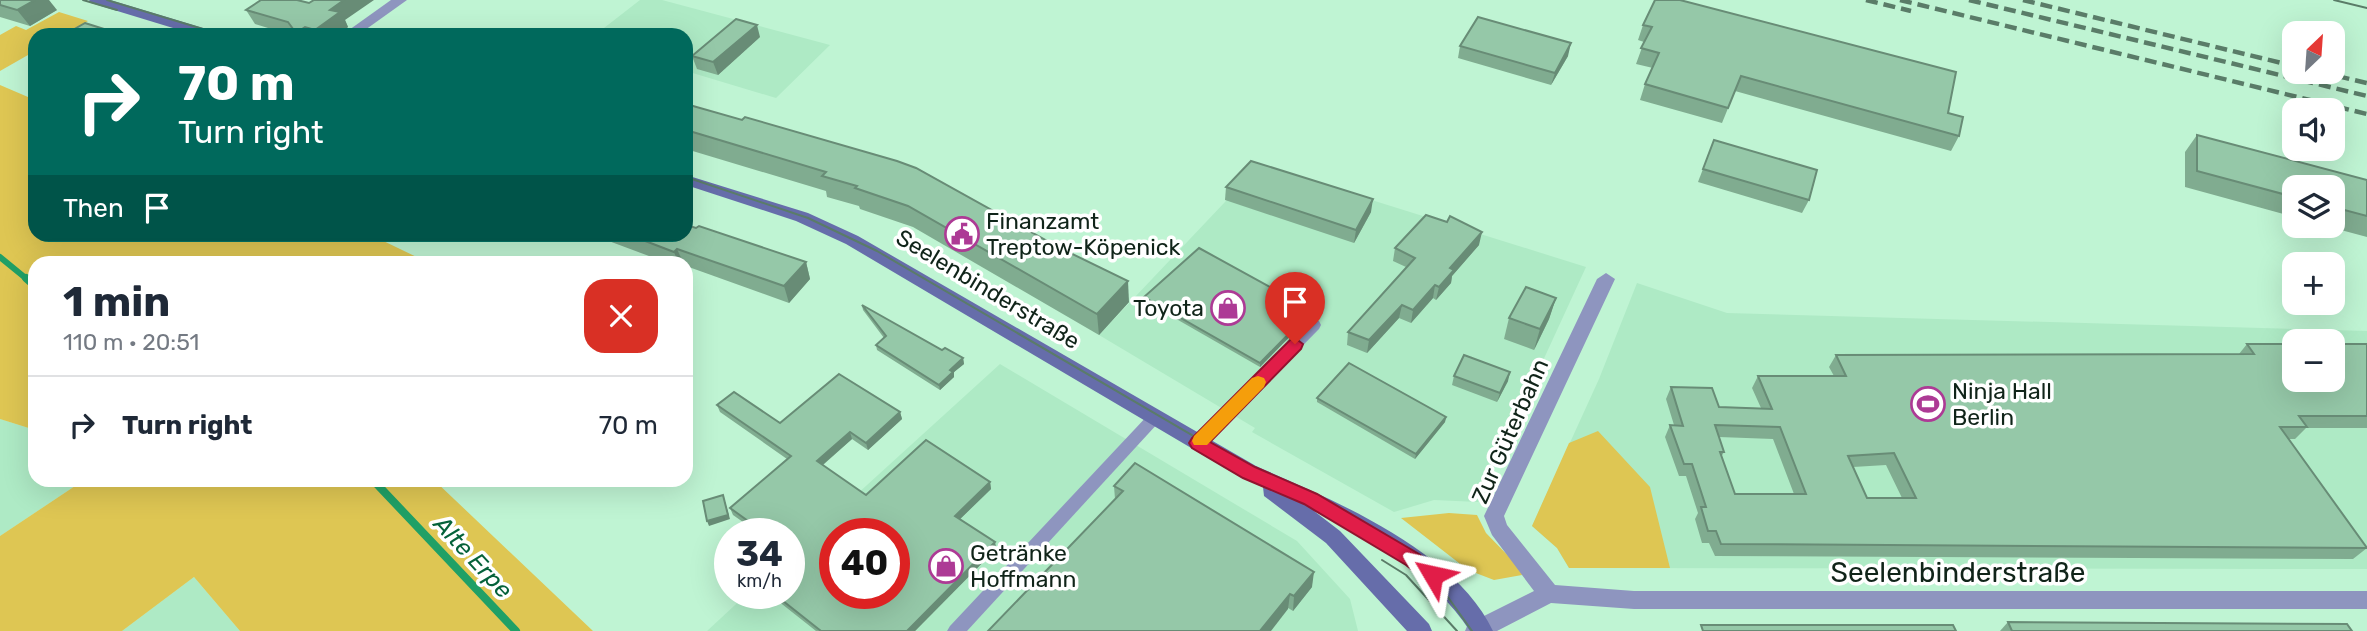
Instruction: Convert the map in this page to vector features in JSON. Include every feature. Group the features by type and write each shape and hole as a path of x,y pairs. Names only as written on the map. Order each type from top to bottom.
{"street":[{"path":"96,0 188,28"},
{"path":"359,28 400,0"},
{"name":"Seelenbinderstraße","path":"693,182 802,217 852,240 1249,472 1311,499 1413,560 1452,591 1480,630"},
{"name":"Zur Güterbahn","path":"1549,594 1524,558 1499,529 1494,516 1606,279"},
{"name":"Seelenbinderstraße","path":"1249,472 1333,537 1421,631"},
{"path":"1480,630 1549,594"},
{"name":"Seelenbinderstraße","path":"1549,594 1634,600 2367,600"}],"lane":[{"path":"1198,443 1314,325"},
{"path":"956,631 1154,418"}],"shaded area":[{"path":"640,0 662,0 830,45 776,98 693,73 693,28 604,28"},
{"path":"59,12 88,21 76,28 30,28"},
{"path":"16,26 28,29 28,55 0,71 0,35"},
{"path":"0,85 28,97 28,242 386,242 415,256 28,256 28,428 0,419"},
{"path":"1260,165 1586,267 1478,502 1434,500 1394,512 1252,432 1255,428 1099,335"},
{"path":"1637,283 1727,313 2296,329 2282,329 2282,392 2345,392 2345,330 2367,331 2367,569 1569,568 1557,548 1532,526 1599,379"},
{"path":"1000,364 1297,541 1350,599 1358,631 707,631 731,609 805,609 805,541 819,529 819,609 910,609 910,518 831,518"},
{"path":"0,419 28,428 28,487 74,487 0,536"},
{"path":"1598,431 1650,487 1670,568 1569,568 1557,548 1532,526 1569,443"},
{"path":"74,487 441,487 593,631 240,631 194,577 122,631 0,631 0,536"},
{"path":"1449,513 1477,515 1486,533 1520,568 1522,575 1494,580 1468,570 1401,518"},
{"path":"194,577 240,631 122,631"}],"building":[{"path":"0,0 35,0 17,10 0,5"},
{"path":"261,0 297,0 309,3 314,0 344,0 330,10 340,12 318,28 292,28 288,22 246,10"},
{"path":"1655,0 1680,0 1956,72 1948,113 1963,117 1959,136 1741,76 1728,108 1645,84 1659,53 1641,48 1652,27 1643,25"},
{"path":"1478,17 1571,43 1555,73 1460,46"},
{"path":"736,19 757,25 713,62 693,55"},
{"path":"85,23 101,28 76,28"},
{"path":"693,106 742,120 745,117 916,168 1060,248 1128,281 1097,314 908,206 822,176 826,172 693,132"},
{"path":"2197,135 2282,158 2282,161 2295,161 2367,180 2367,216 2345,210 2345,175 2282,175 2282,194 2197,171"},
{"path":"1714,140 1817,170 1809,200 1703,169"},
{"path":"1251,161 1373,199 1356,230 1226,187"},
{"path":"1426,215 1447,222 1450,216 1482,232 1450,268 1454,270 1439,287 1435,285 1413,310 1402,305 1369,340 1348,332 1415,258 1395,248"},
{"path":"699,226 806,262 784,286 677,249 674,252 648,242 693,242 693,227"},
{"name":"Toyota","path":"1199,248 1312,310 1260,363 1144,297"},
{"path":"1526,287 1556,298 1540,329 1509,318"},
{"path":"862,305 942,350 945,348 963,358 939,385 876,345 886,336"},
{"path":"2247,344 2282,344 2282,392 2345,392 2345,344 2367,344 2367,416 2299,416 2307,427 2280,427 2367,548 1721,544 1716,531 1708,531 1701,507 1706,507 1692,464 1684,464 1670,425 1683,426 1671,387 1712,388 1719,407 1772,409 1758,376 1846,376 1836,355 2254,354","holes":["1715,425 1780,427 1806,494 1735,494 1720,452 1724,452","1894,453 1916,498 1867,498 1848,456"]},
{"path":"1464,355 1510,372 1500,393 1454,376"},
{"path":"1349,363 1446,417 1416,454 1317,398"},
{"path":"839,374 900,412 866,443 850,432 817,461 866,495 926,440 990,482 955,516 995,542 907,631 821,631 793,609 805,609 805,518 744,518 730,508 791,456 717,405 734,392 780,423"},
{"path":"1135,463 1314,572 1294,596 1290,594 1260,631 988,631 1123,491 1114,486"},
{"path":"723,495 728,515 707,521 703,501"},
{"path":"2008,622 2347,624 2352,631 2012,631"},
{"path":"1701,625 1953,625 1956,631 1703,631"}],"waterway":[{"name":"Alte Erpe","path":"0,257 28,280"},
{"name":"Alte Erpe","path":"380,487 516,631"}],"tram line":[{"path":"83,0 117,10"},
{"path":"107,0 200,28"},
{"path":"2334,0 2367,8"},
{"path":"693,179 808,218 877,251 1320,510 1412,567 1445,593 1472,631"},
{"path":"1382,560 1406,575 1457,631"}],"railway":[{"path":"1866,0 1911,11"},
{"path":"1900,0 2367,114"},
{"path":"1969,0 2367,96"},
{"path":"2023,0 2282,63"},
{"path":"2345,78 2367,83"}],"slow traffic":[{"path":"1201,441 1258,382"}],"place":[{"name":"Finanzamt Treptow-Köpenick","path":"962,234"},
{"name":"Toyota","path":"1228,308"},
{"name":"Ninja Hall Berlin","path":"1928,404"},
{"name":"Getränke Hoffmann","path":"946,566"}],"route":[{"path":"1295,344 1198,443 1249,472 1311,499 1413,560 1433,575"}]}
